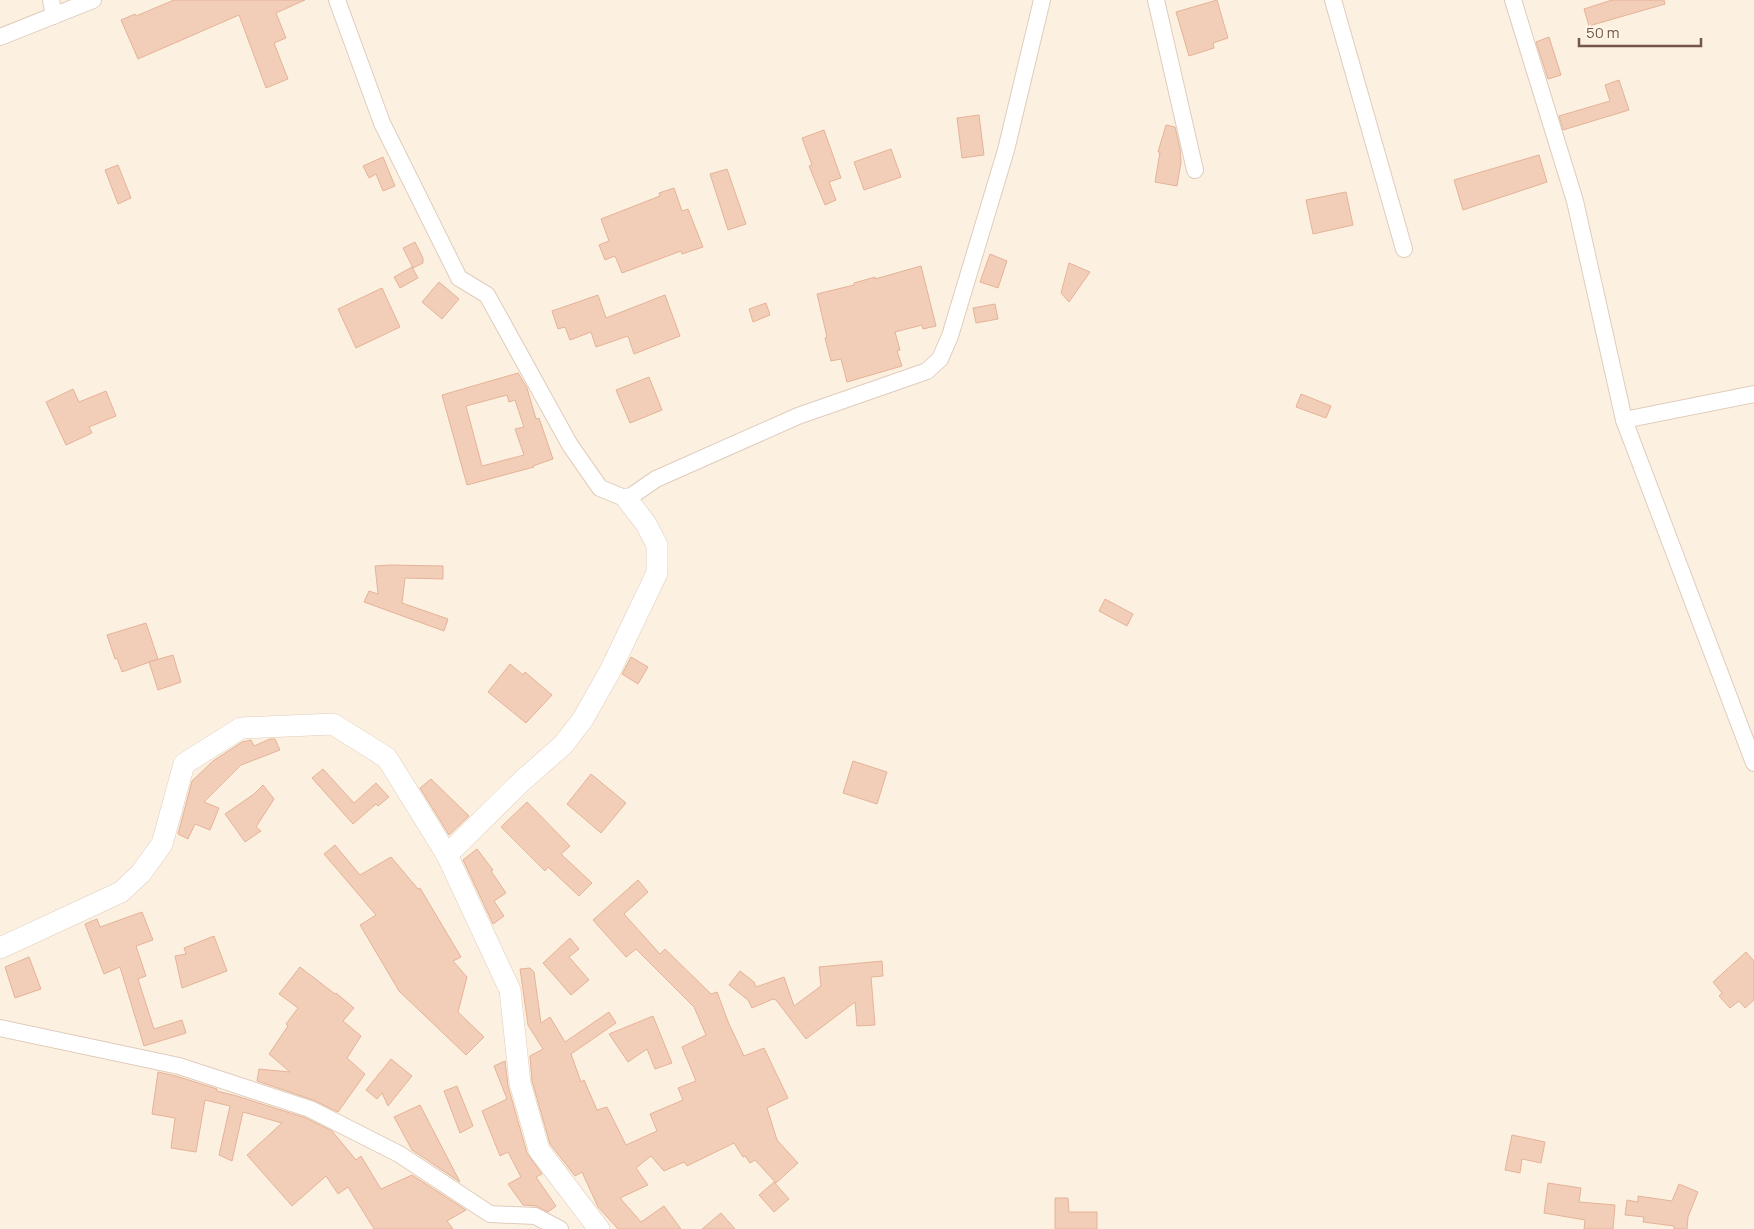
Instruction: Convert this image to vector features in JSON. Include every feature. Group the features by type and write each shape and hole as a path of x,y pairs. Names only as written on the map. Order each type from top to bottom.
{"street":[{"path":"51,0 54,16"},
{"path":"0,37 93,0"},
{"path":"337,0 382,123 460,278 487,295 570,445 600,488 627,499 646,524 657,545 657,573 610,671 583,719 563,745 522,781 447,855"},
{"path":"627,499 656,479 798,416 928,371 940,359 950,336 1006,150 1042,0"},
{"path":"1156,0 1195,170"},
{"path":"1333,0 1404,249"},
{"path":"1513,0 1575,201 1624,420 1754,763"},
{"path":"1624,420 1754,394"},
{"path":"0,948 121,892 134,880 162,844 184,764 241,728 333,724 387,758 447,855 510,990 520,1083 539,1150 599,1229"},
{"path":"0,1028 179,1066 310,1109 399,1154 490,1214 535,1216 560,1229"}],"building":[{"path":"174,0 305,0 276,13 286,38 274,43 288,79 266,88 239,15 138,59 121,20 135,14 136,16"},
{"path":"1217,0 1228,38 1213,43 1214,48 1189,56 1176,12"},
{"path":"1612,0 1664,0 1665,4 1589,26 1584,9"},
{"path":"1549,37 1561,75 1548,79 1536,42"},
{"path":"1619,80 1629,110 1563,130 1559,116 1610,101 1605,85"},
{"path":"979,115 984,155 962,158 957,118"},
{"path":"1166,125 1175,127 1180,149 1181,162 1177,186 1155,182 1160,152 1158,152"},
{"path":"824,130 841,178 829,182 836,200 825,205 809,166 812,165 802,138"},
{"path":"891,149 901,177 864,190 854,162"},
{"path":"1539,155 1547,182 1463,210 1454,180"},
{"path":"383,157 395,186 383,191 376,174 369,178 363,166"},
{"path":"118,165 131,198 118,204 105,170"},
{"path":"727,169 746,224 728,230 710,174"},
{"path":"674,188 682,211 688,209 703,247 682,254 681,251 622,273 615,256 605,260 599,245 609,241 601,219 660,196 659,193"},
{"path":"1346,192 1353,225 1313,234 1306,200"},
{"path":"415,242 423,258 423,263 413,268 403,248"},
{"path":"990,254 1007,261 998,288 980,282"},
{"path":"1069,263 1090,272 1069,302 1061,293"},
{"path":"921,266 936,326 923,329 922,325 895,332 900,350 897,351 902,366 847,382 841,359 831,361 817,294"},
{"path":"412,267 418,278 400,288 394,277"},
{"path":"439,282 459,299 442,319 422,302"},
{"path":"382,288 400,327 356,348 338,309"},
{"path":"598,295 606,318 665,295 680,336 634,354 628,336 596,347 591,332 570,340 565,327 558,329 552,311"},
{"path":"766,303 770,315 753,322 749,309"},
{"path":"995,304 998,319 976,323 973,308"},
{"path":"518,373 527,388 536,419 539,418 553,459 534,467 467,485 442,395","holes":["507,395 509,402 515,400 524,427 515,429 524,455 482,466 466,406"]},
{"path":"649,377 662,410 630,423 616,390"},
{"path":"73,389 79,402 106,391 116,416 89,427 92,433 66,445 46,402"},
{"path":"1301,394 1331,406 1326,418 1296,407"},
{"path":"375,566 443,566 443,579 405,578 402,603 448,619 444,631 364,602 369,591 378,594"},
{"path":"1105,599 1133,614 1127,626 1099,611"},
{"path":"146,623 158,659 122,672 117,658 115,659 107,635"},
{"path":"173,655 181,682 158,690 149,662"},
{"path":"631,657 648,667 638,684 622,674"},
{"path":"510,664 523,675 525,672 552,695 526,723 488,692"},
{"path":"270,739 275,739 280,750 241,765 204,802 219,808 210,830 195,824 188,839 178,834 192,781 213,761 242,742 251,740 254,746"},
{"path":"853,761 887,772 877,804 843,793"},
{"path":"323,769 354,803 376,783 389,797 378,806 376,804 353,824 312,778"},
{"path":"591,774 626,803 601,833 567,804"},
{"path":"431,779 469,816 449,835 420,788"},
{"path":"263,785 274,799 256,827 261,831 245,842 225,814 254,794"},
{"path":"527,802 570,846 561,854 592,883 579,896 548,867 545,871 501,827"},
{"path":"335,845 360,875 391,857 418,889 420,888 461,957 453,961 467,977 458,1012 484,1037 466,1055 399,991 360,925 376,915 324,854"},
{"path":"477,849 493,870 491,871 506,893 494,901 504,916 493,924 463,860"},
{"path":"638,880 648,892 624,914 660,954 665,949 711,994 717,992 744,1056 764,1048 788,1098 767,1108 777,1140 798,1163 776,1183 755,1160 750,1163 745,1156 743,1157 734,1143 687,1166 684,1162 664,1171 651,1156 636,1168 648,1185 620,1198 641,1222 664,1206 681,1229 618,1229 598,1207 582,1172 575,1176 550,1144 532,1081 530,1056 543,1049 528,1025 520,969 530,968 534,972 541,1023 550,1017 565,1042 609,1012 616,1023 571,1054 581,1082 584,1080 597,1110 607,1107 626,1145 657,1131 650,1114 683,1100 678,1088 696,1081 682,1047 706,1035 694,1007 636,949 626,957 593,920"},
{"path":"142,912 153,940 136,946 146,976 138,979 154,1029 182,1020 186,1033 144,1046 120,967 104,974 85,924 97,919 100,927"},
{"path":"214,936 227,971 182,988 175,956 186,954 184,948"},
{"path":"570,938 579,949 569,957 589,980 571,995 543,963"},
{"path":"1746,952 1754,961 1754,1000 1745,1008 1739,1001 1730,1008 1719,996 1722,993 1713,982"},
{"path":"29,957 41,989 15,998 5,967"},
{"path":"882,961 883,976 871,977 875,1025 857,1026 855,1002 806,1039 776,1000 773,999 752,1008 748,1000 729,985 740,971 754,982 756,987 784,977 794,1006 821,986 819,967"},
{"path":"300,967 354,1008 343,1021 361,1036 347,1058 365,1074 338,1112 313,1100 257,1081 259,1069 290,1072 269,1054 288,1026 286,1024 298,1008 279,994"},
{"path":"653,1016 672,1063 655,1069 647,1049 628,1062 609,1034"},
{"path":"391,1059 412,1076 388,1106 382,1093 377,1099 366,1090"},
{"path":"505,1061 508,1086 527,1153 542,1174 536,1177 556,1206 548,1212 536,1206 523,1205 508,1184 521,1177 508,1152 500,1156 482,1111 507,1099 494,1066"},
{"path":"158,1072 176,1076 217,1089 217,1091 306,1118 332,1131 356,1160 361,1156 381,1189 412,1175 466,1210 447,1221 453,1229 374,1229 348,1187 338,1194 326,1176 292,1206 247,1155 282,1123 243,1112 232,1161 219,1155 230,1106 205,1100 196,1152 171,1148 175,1118 152,1114"},
{"path":"457,1086 473,1126 460,1133 444,1091"},
{"path":"420,1105 460,1182 412,1150 394,1117"},
{"path":"1512,1135 1545,1142 1541,1163 1522,1159 1520,1173 1505,1170"},
{"path":"774,1182 789,1199 774,1212 759,1195"},
{"path":"1548,1183 1581,1188 1579,1202 1615,1205 1613,1229 1584,1229 1585,1220 1544,1213"},
{"path":"1679,1184 1698,1192 1688,1217 1687,1229 1674,1229 1674,1226 1643,1222 1644,1217 1625,1215 1627,1200 1638,1202 1638,1196 1672,1201"},
{"path":"1055,1198 1068,1198 1069,1212 1097,1212 1097,1229 1055,1229"},
{"path":"721,1213 735,1229 702,1229"}]}
